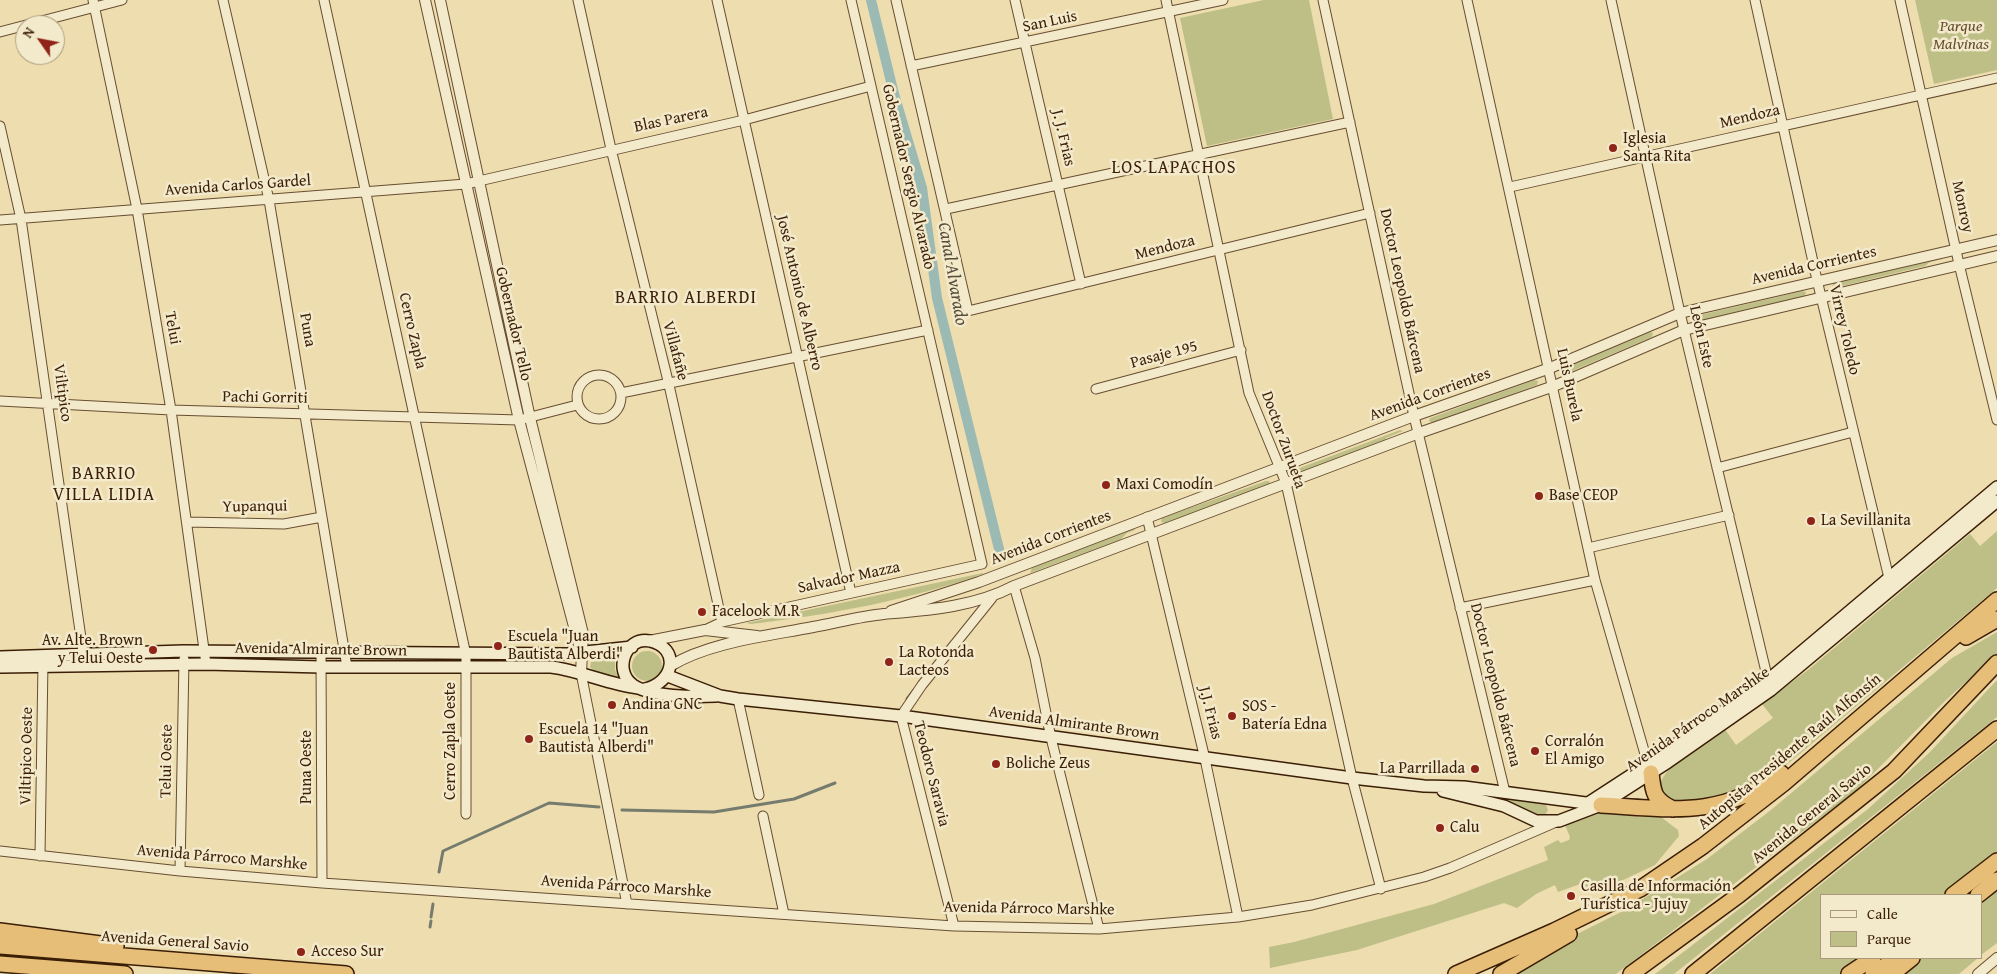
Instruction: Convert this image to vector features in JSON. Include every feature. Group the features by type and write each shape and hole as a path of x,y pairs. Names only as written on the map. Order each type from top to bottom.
{"highway":[{"name":"Autopista Presidente Raúl Alfonsín","path":"1456,974 1554,931 1640,890 1750,811 1997,600"},
{"path":"1923,665 1997,619"},
{"name":"Avenida General Savio","path":"1631,974 1739,895 1894,771 1997,663"},
{"path":"1594,804 1674,809 1711,806 1738,800 1768,784 1828,736 1859,716"},
{"path":"1693,974 1997,729"},
{"path":"1649,769 1657,800 1674,809"},
{"path":"1954,894 1997,861"},
{"path":"1980,894 1997,880"},
{"path":"1981,894 1997,884"},
{"path":"1501,974 1617,907 1640,890"},
{"path":"0,931 216,962"},
{"name":"Avenida General Savio","path":"0,946 346,974"},
{"path":"1849,974 1872,959"},
{"path":"1873,974 1896,959"},
{"path":"1878,974 1897,959"},
{"path":"1892,974 1911,959"},
{"path":"0,964 125,974"}],"main road":[{"name":"Avenida Párroco Marshke","path":"1649,769 1768,680 1997,487"},
{"name":"Avenida Párroco Marshke","path":"1559,821 1594,804 1771,690 1997,501"},
{"path":"649,641 663,647 669,656 669,671 660,684 642,689 626,679 623,672 623,658 632,647 641,642 649,641"},
{"name":"Avenida Almirante Brown","path":"85,661 184,651 345,651 466,655 581,653 632,647"},
{"name":"Avenida Almirante Brown","path":"0,657 43,662"},
{"name":"Avenida Almirante Brown","path":"0,667 43,662 85,661 322,667 551,667 581,673 615,685 678,695 720,696 901,716 1205,759 1424,786"},
{"path":"669,671 720,696"},
{"path":"1424,786 1464,787 1594,804"},
{"path":"1424,786 1504,806 1536,821 1559,821"},
{"path":"1538,796 1546,800 1550,808 1550,813 1544,820"}],"street":[{"path":"0,32 93,3 122,0"},
{"name":"Puna","path":"223,0 269,200 347,667"},
{"name":"Cerro Zapla","path":"324,0 416,417 466,655 467,668"},
{"name":"Gobernador Tello","path":"425,0 519,420 581,653"},
{"name":"Gobernador Tello","path":"440,0 530,418 583,634 581,673 627,904"},
{"name":"Villafañe","path":"578,0 610,149 669,385 722,622"},
{"name":"José Antonio de Alberro","path":"717,0 851,593"},
{"name":"Gobernador Sergio Alvarado","path":"851,0 982,564"},
{"name":"Gobernador Sergio Alvarado","path":"896,0 946,209 968,312"},
{"name":"J. J. Frias","path":"1015,0 1081,284"},
{"name":"Doctor Zurueta","path":"1166,0 1249,393 1286,483 1352,778 1381,889"},
{"name":"San Luis","path":"911,66 1223,0"},
{"name":"Doctor Leopoldo Bárcena","path":"1323,0 1414,416 1505,792"},
{"name":"Luis Burela","path":"1467,0 1554,386 1595,580 1649,769"},
{"name":"León Este","path":"1611,0 1680,313 1768,680"},
{"name":"Virrey Toledo","path":"1755,0 1817,280 1889,578"},
{"name":"Monroy","path":"1900,0 1955,249 1997,420"},
{"name":"Telui","path":"93,3 137,209 188,522 206,664"},
{"name":"Mendoza","path":"1510,187 1997,78"},
{"name":"Blas Parera","path":"478,181 610,149 744,120 871,86"},
{"path":"946,209 1350,122"},
{"name":"Viltipico","path":"0,126 21,219 85,661"},
{"name":"Avenida Carlos Gardel","path":"0,220 466,184 478,181"},
{"name":"Mendoza","path":"968,312 1370,213"},
{"name":"Avenida Corrientes","path":"883,614 995,575 1414,416 1550,368 1680,313 1997,240"},
{"name":"Avenida Corrientes","path":"669,671 700,651 761,637 883,614 916,612 992,598 1014,586 1151,536 1286,483 1419,433 1554,386 1684,330 1997,256"},
{"path":"621,393 669,385 928,330"},
{"name":"Pasaje 195","path":"1096,389 1241,350"},
{"path":"594,375 601,375 614,381 621,393 621,400 615,413 602,420 587,417 578,405 576,398 581,384 594,375"},
{"name":"Pachi Gorriti","path":"0,401 48,402 171,410 519,420 578,405"},
{"path":"1717,468 1853,432"},
{"path":"1588,548 1729,515"},
{"name":"Yupanqui","path":"188,522 284,524 322,517"},
{"name":"J.J. Frias","path":"1147,517 1205,759 1238,917"},
{"path":"982,564 995,575"},
{"name":"Salvador Mazza","path":"705,630 722,622 982,564"},
{"path":"1460,608 1595,580"},
{"path":"1014,586 1035,658 1051,738 1099,929"},
{"name":"Teodoro Saravia","path":"954,926 901,716 922,685 992,598"},
{"name":"Avenida Corrientes","path":"649,641 705,630 761,637"},
{"name":"Telui Oeste","path":"180,871 184,651"},
{"name":"Puna Oeste","path":"321,651 322,883"},
{"name":"Viltipico Oeste","path":"40,856 43,662"},
{"name":"Cerro Zapla Oeste","path":"466,814 467,668"},
{"path":"738,699 759,795"},
{"path":"763,816 784,914"},
{"name":"Avenida Párroco Marshke","path":"0,851 180,871 322,883 954,926 1099,929 1238,917 1312,905 1381,889 1450,868 1559,821"},
{"path":"1978,974 1997,958"}],"green space":[{"path":"1264,0 1309,0 1333,119 1207,146 1180,18"},
{"name":"Parque Malvinas","path":"1915,0 1997,0 1997,70 1934,84"},
{"path":"1942,259 1930,262 1925,266 1834,288 1832,286 1834,283"},
{"path":"1802,291 1806,292 1805,296 1699,321 1695,319 1696,316"},
{"path":"1650,332 1653,333 1652,337 1565,374 1561,373 1562,369"},
{"path":"1534,380 1538,381 1537,385 1433,423 1429,421 1430,418"},
{"path":"1400,430 1403,431 1386,438 1385,441 1298,474 1295,471 1297,469"},
{"path":"1269,481 1270,485 1165,523 1161,522 1162,518"},
{"path":"1134,528 1135,530 1127,533 1120,540 1030,573 1032,568 1043,563"},
{"path":"1997,531 1997,588 1784,767 1745,790 1700,802 1666,802 1657,789 1663,778 1677,761 1724,728 1736,745 1773,718 1762,704 1808,670 1970,534 1980,546"},
{"path":"983,573 898,599 839,611 751,624 746,623"},
{"path":"1997,632 1997,654 1946,700 1857,790 1616,974 1511,974 1569,938 1625,910 1707,859 1771,810 1952,658"},
{"path":"647,651 658,655 662,666 658,677 647,681 636,677 632,666 636,655"},
{"path":"615,658 615,670 619,679 598,675 590,667 591,662"},
{"path":"1997,680 1997,717 1674,974 1655,974 1868,809 1930,752"},
{"path":"1997,742 1997,852 1945,894 1820,894 1820,959 1862,959 1839,974 1710,974"},
{"path":"1473,794 1541,802 1546,805 1548,810 1545,815 1535,815 1508,801"},
{"path":"1597,811 1640,817 1661,817 1678,830 1679,836 1655,865 1619,882 1584,891 1583,883 1558,892 1555,885 1536,894 1517,908 1504,903 1357,950 1270,968 1269,947 1434,904 1548,860 1544,847 1558,840 1561,843 1569,840 1570,837 1565,825"},
{"path":"1997,891 1997,943 1982,954 1982,901"},
{"path":"1917,959 1977,959 1959,974 1900,974"}],"waterway":[{"name":"Canal Alvarado","path":"871,0 894,94 922,188 937,298 1000,553"},
{"name":"Canal Alvarado","path":"998,559 1000,553"},
{"path":"907,699 914,690"},
{"path":"622,810 714,812 794,799 835,783"},
{"path":"439,872 443,851 549,803 599,807"},
{"path":"431,917 433,904"},
{"path":"430,927 431,921"}],"place":[{"name":"Iglesia Santa Rita","path":"1613,148"},
{"name":"Maxi Comodín","path":"1106,485"},
{"name":"Base CEOP","path":"1539,496"},
{"name":"La Sevillanita","path":"1811,521"},
{"name":"Facelook M.R","path":"702,612"},
{"name":"Escuela \"Juan Bautista Alberdi\"","path":"498,646"},
{"name":"Av. Alte. Brown y Telui Oeste","path":"153,650"},
{"name":"La Rotonda Lacteos","path":"889,662"},
{"name":"Andina GNC","path":"612,705"},
{"name":"SOS - Batería Edna","path":"1232,716"},
{"name":"Escuela 14 \"Juan Bautista Alberdi\"","path":"529,739"},
{"name":"Corralón El Amigo","path":"1535,751"},
{"name":"Boliche Zeus","path":"996,764"},
{"name":"La Parrillada","path":"1475,769"},
{"name":"Calu","path":"1440,828"},
{"name":"Casilla de Información Turística - Jujuy","path":"1571,896"},
{"name":"Acceso Sur","path":"301,952"}],"district":[{"name":"LOS LAPACHOS","path":"1174,168"},
{"name":"BARRIO ALBERDI","path":"686,298"},
{"name":"BARRIO VILLA LIDIA","path":"104,484"}]}
